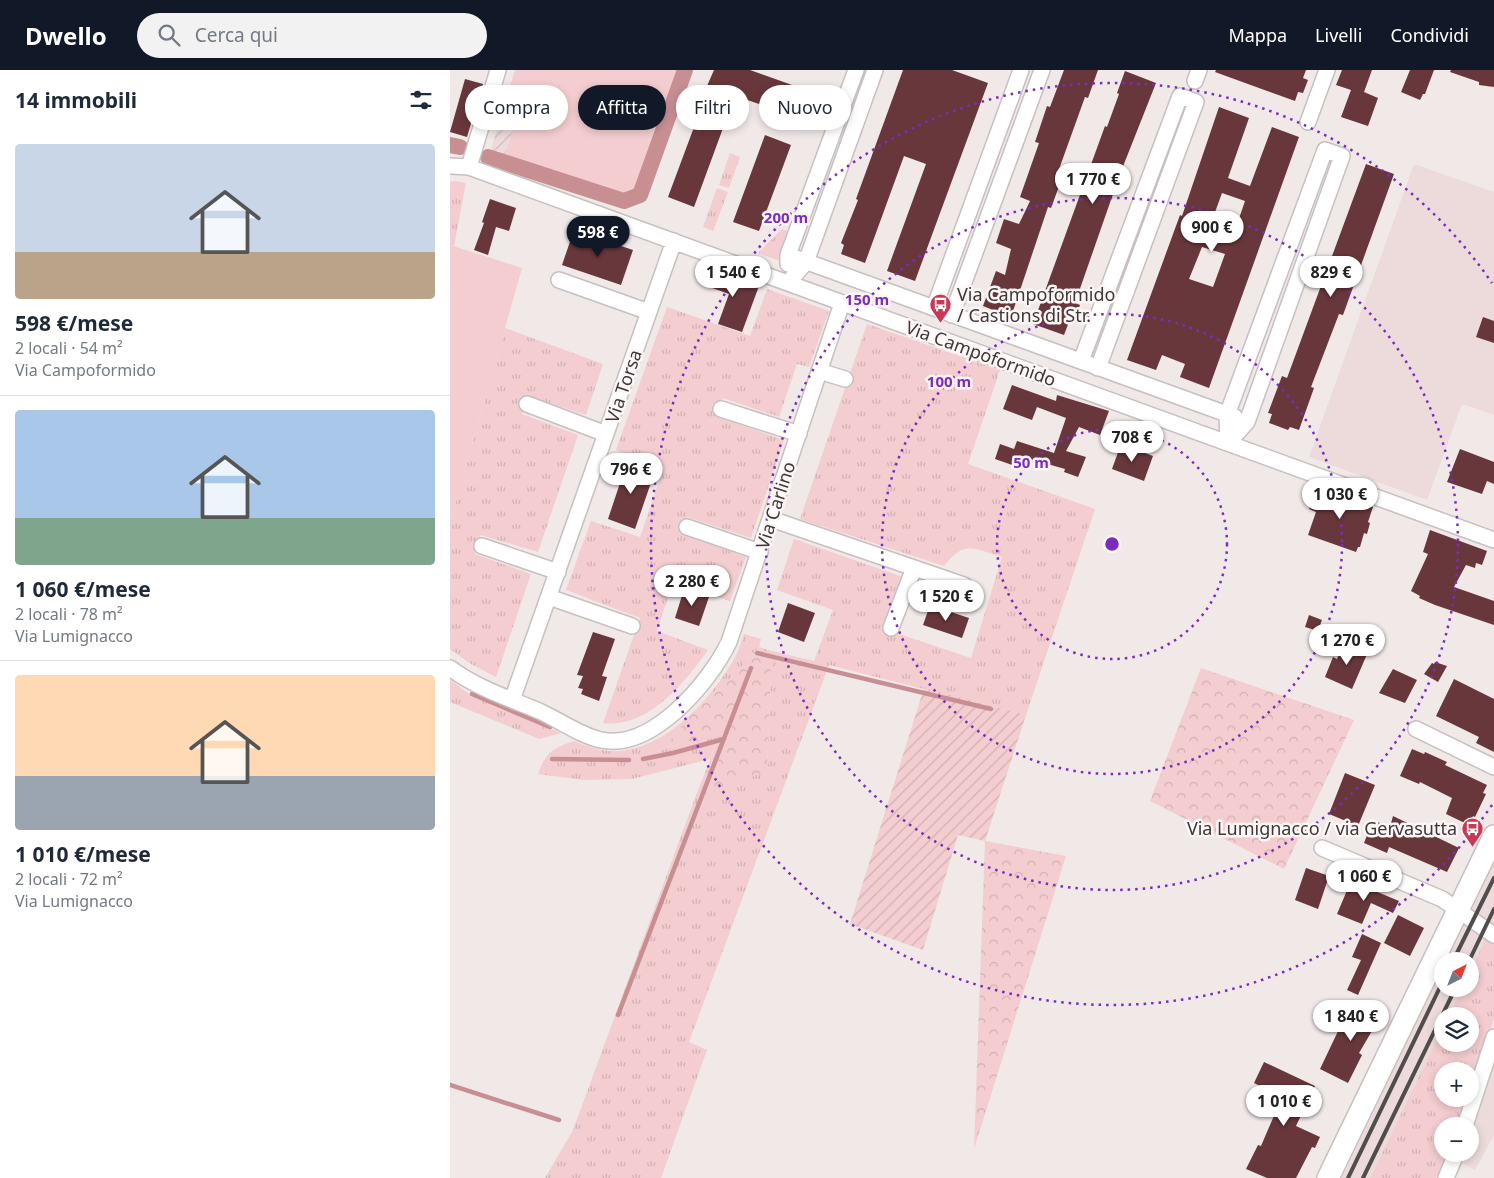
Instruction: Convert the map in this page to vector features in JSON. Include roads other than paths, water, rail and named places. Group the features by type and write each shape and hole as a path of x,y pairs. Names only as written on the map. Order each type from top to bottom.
{"main road":[{"path":"1328,1178 1494,836"}],"street":[{"path":"469,167 498,70"},
{"path":"788,283 788,255 856,70"},
{"path":"788,283 806,262 875,70"},
{"name":"Via Campoformido","path":"934,308 1021,70"},
{"name":"Via Campoformido","path":"952,315 1042,70"},
{"path":"1308,122 1327,70"},
{"name":"Via Campoformido","path":"1080,361 1180,96 1196,102 1098,368"},
{"path":"1326,150 1342,156 1247,422 1228,443 1227,415 1326,150"},
{"name":"Via Campoformido","path":"450,166 469,167 1494,540"},
{"name":"Via Torsa","path":"512,700 674,241"},
{"name":"Via Campoformido","path":"788,255 1247,422"},
{"path":"559,280 648,312"},
{"name":"Via Carlino","path":"450,668 485,689 600,740 622,740 636,736 663,721 693,694 725,650 760,552 842,303"},
{"path":"820,371 846,379"},
{"path":"527,404 606,434"},
{"path":"721,409 799,434"},
{"path":"771,519 964,585"},
{"path":"687,527 760,552"},
{"path":"482,546 558,572"},
{"path":"891,628 914,568"},
{"path":"549,597 632,626"},
{"path":"1416,729 1494,767"},
{"path":"1322,848 1442,899 1494,935"},
{"path":"1468,1117 1494,1037"},
{"path":"1446,1178 1453,1162"}],"waterway":[{"path":"488,157 624,201 640,195 685,70"},
{"path":"450,145 460,147"},
{"path":"757,653 991,709"},
{"path":"618,1015 751,668"},
{"path":"472,694 550,727"},
{"path":"643,759 724,739"},
{"path":"552,759 629,760"},
{"path":"450,1085 559,1120"}],"railway":[{"path":"1457,952 1494,878"},
{"path":"1473,952 1494,909"},
{"path":"1348,1178 1435,998"},
{"path":"1363,1178 1451,998"}],"place":[{"name":"Via Campoformido / Castions di Str.","path":"941,323"},
{"name":"Via Lumignacco / via Gervasutta","path":"1473,847"}]}
